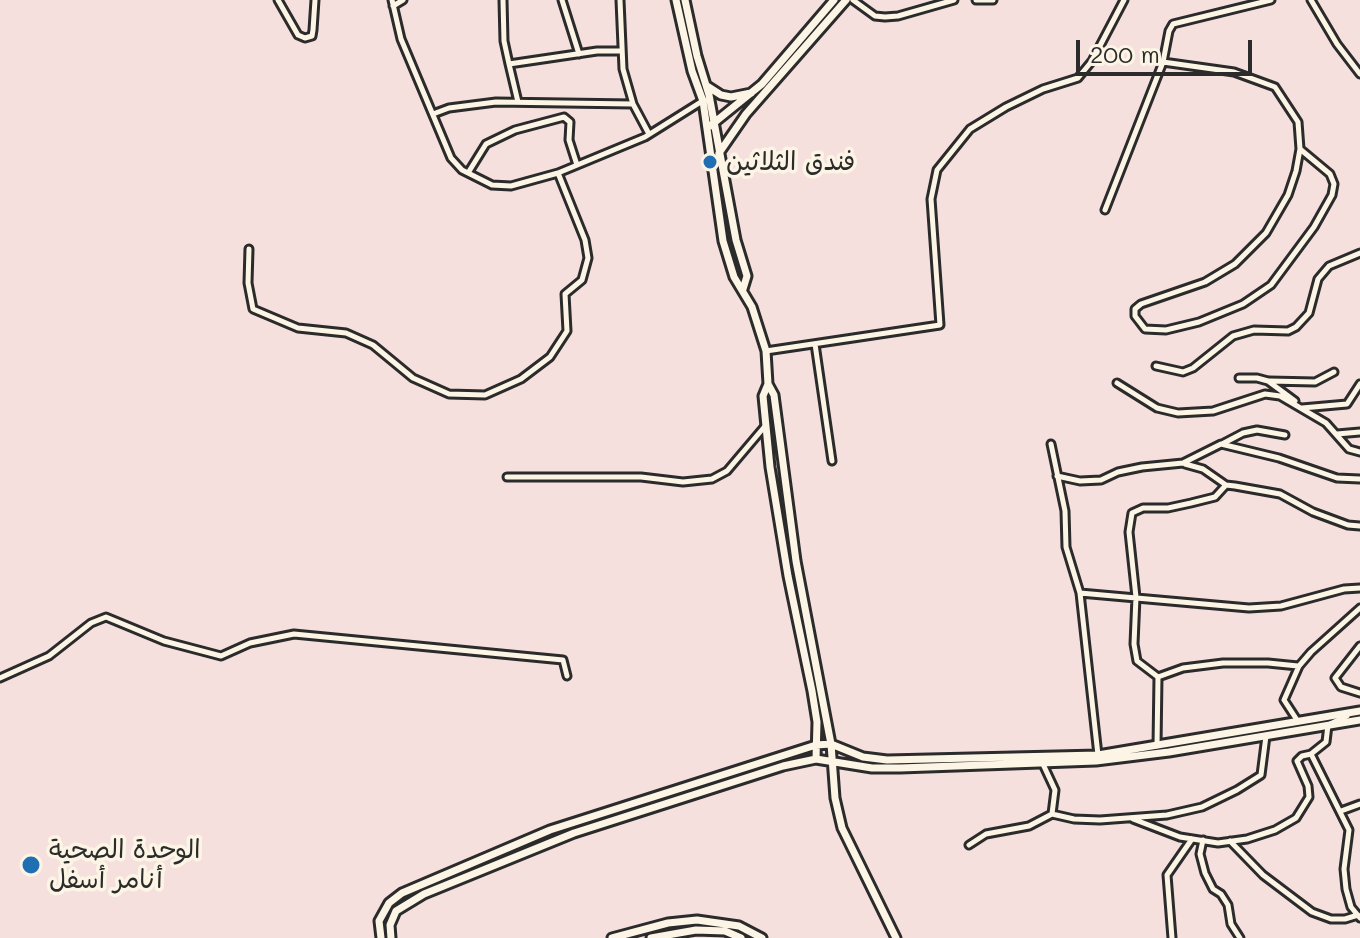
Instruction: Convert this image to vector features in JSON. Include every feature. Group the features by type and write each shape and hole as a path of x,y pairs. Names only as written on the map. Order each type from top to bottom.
{"street":[{"path":"278,0 298,35 305,38 312,36 315,0"},
{"path":"403,0 392,3 401,39 451,158 468,173 492,185 511,186 558,173 649,134 706,98"},
{"path":"503,0 504,41 518,102"},
{"path":"562,0 579,54"},
{"path":"620,0 623,14 621,51 633,104 649,134"},
{"path":"676,0 692,71 706,98"},
{"path":"685,0 706,84 723,241 734,277 743,289 766,351 768,384 774,395 796,561 831,744 835,798 842,828 896,938"},
{"path":"710,126 753,92 834,0"},
{"path":"712,160 746,114 846,0"},
{"path":"853,0 875,16 885,17 954,0"},
{"path":"976,0 993,0"},
{"path":"766,351 940,325 931,199 937,170 970,129 1043,89 1078,78 1097,52 1124,0"},
{"path":"1105,210 1163,62 1173,24 1271,0"},
{"path":"1311,0 1337,44 1360,74"},
{"path":"509,64 621,51"},
{"path":"1163,62 1234,72 1275,87 1298,122 1300,149 1288,195 1266,233 1235,264 1205,282 1141,304 1135,309 1137,323 1145,329 1154,331 1199,322 1243,304 1271,285 1314,227 1332,195 1334,184 1330,174 1300,149"},
{"path":"706,84 721,95 731,97 753,92"},
{"path":"433,114 457,107 518,102 633,104"},
{"path":"468,173 486,144 515,130 564,117 570,122 569,140 577,165"},
{"path":"710,126 719,152 736,240 747,276 743,289"},
{"path":"249,249 248,283 253,309 298,328 346,333 373,345 413,378 449,394 485,395 521,379 550,357 567,331 565,294 582,280 588,258 585,240 558,173"},
{"path":"1156,366 1183,372 1193,368 1233,336 1254,330 1288,331 1296,327 1309,313 1318,279 1329,266 1360,253"},
{"path":"815,343 832,461"},
{"path":"1239,378 1315,382 1334,372"},
{"path":"1268,381 1326,423 1349,449 1360,452"},
{"path":"1117,383 1157,408 1178,413 1213,411 1265,394 1280,396 1303,408 1347,404 1360,384"},
{"path":"768,384 763,396 766,425 788,576 812,691 816,759"},
{"path":"507,477 641,477 683,482 712,479 727,471 766,425"},
{"path":"1057,476 1080,481 1101,480 1130,469 1183,463 1243,433 1257,430 1285,435"},
{"path":"1336,435 1360,432"},
{"path":"1051,444 1065,511 1066,547 1080,593 1098,755"},
{"path":"1221,444 1279,458 1337,478 1360,479"},
{"path":"1183,463 1203,469 1226,485 1280,494 1313,512 1348,525 1360,526"},
{"path":"1158,677 1137,661 1134,644 1136,597 1129,532 1132,513 1143,508 1168,508 1215,497 1226,485"},
{"path":"1080,593 1249,608 1281,606 1344,589 1360,588"},
{"path":"1297,720 1284,700 1299,666 1360,608"},
{"path":"0,678 49,656 91,623 106,617 164,641 221,656 250,643 294,634 563,660 567,676"},
{"path":"1360,646 1335,678 1341,687 1360,693"},
{"path":"1158,677 1183,668 1223,663 1299,666"},
{"path":"1157,747 1158,677"},
{"path":"391,938 390,925 396,911 424,894 574,833 783,766 816,759 872,768 1042,761 1157,747 1359,710"},
{"path":"1328,725 1359,710"},
{"path":"381,938 379,921 389,903 402,893 550,830 816,745 831,744 863,757 887,760 1096,761 1360,720"},
{"path":"1129,817 1180,837 1218,843 1275,830 1296,818 1309,797 1308,786 1297,761 1326,742 1328,725"},
{"path":"969,845 986,834 1029,826 1052,814 1074,819 1129,817 1167,815 1202,807 1261,775 1266,736"},
{"path":"1230,841 1263,875 1312,912 1331,919 1359,916 1351,907 1346,889 1344,869 1349,830 1311,754"},
{"path":"1042,761 1055,790 1052,814"},
{"path":"1341,811 1360,804"},
{"path":"1172,938 1167,875 1192,839"},
{"path":"1203,840 1200,854 1205,873 1213,889 1221,894 1228,905 1231,924 1240,938"},
{"path":"612,938 668,923 697,920 739,926 762,938"},
{"path":"651,938 696,930 725,931 741,938"}],"place":[{"name":"فندق الثلاثين","path":"710,162"},
{"name":"الوحدة الصحية أنامر أسفل","path":"31,865"}]}
